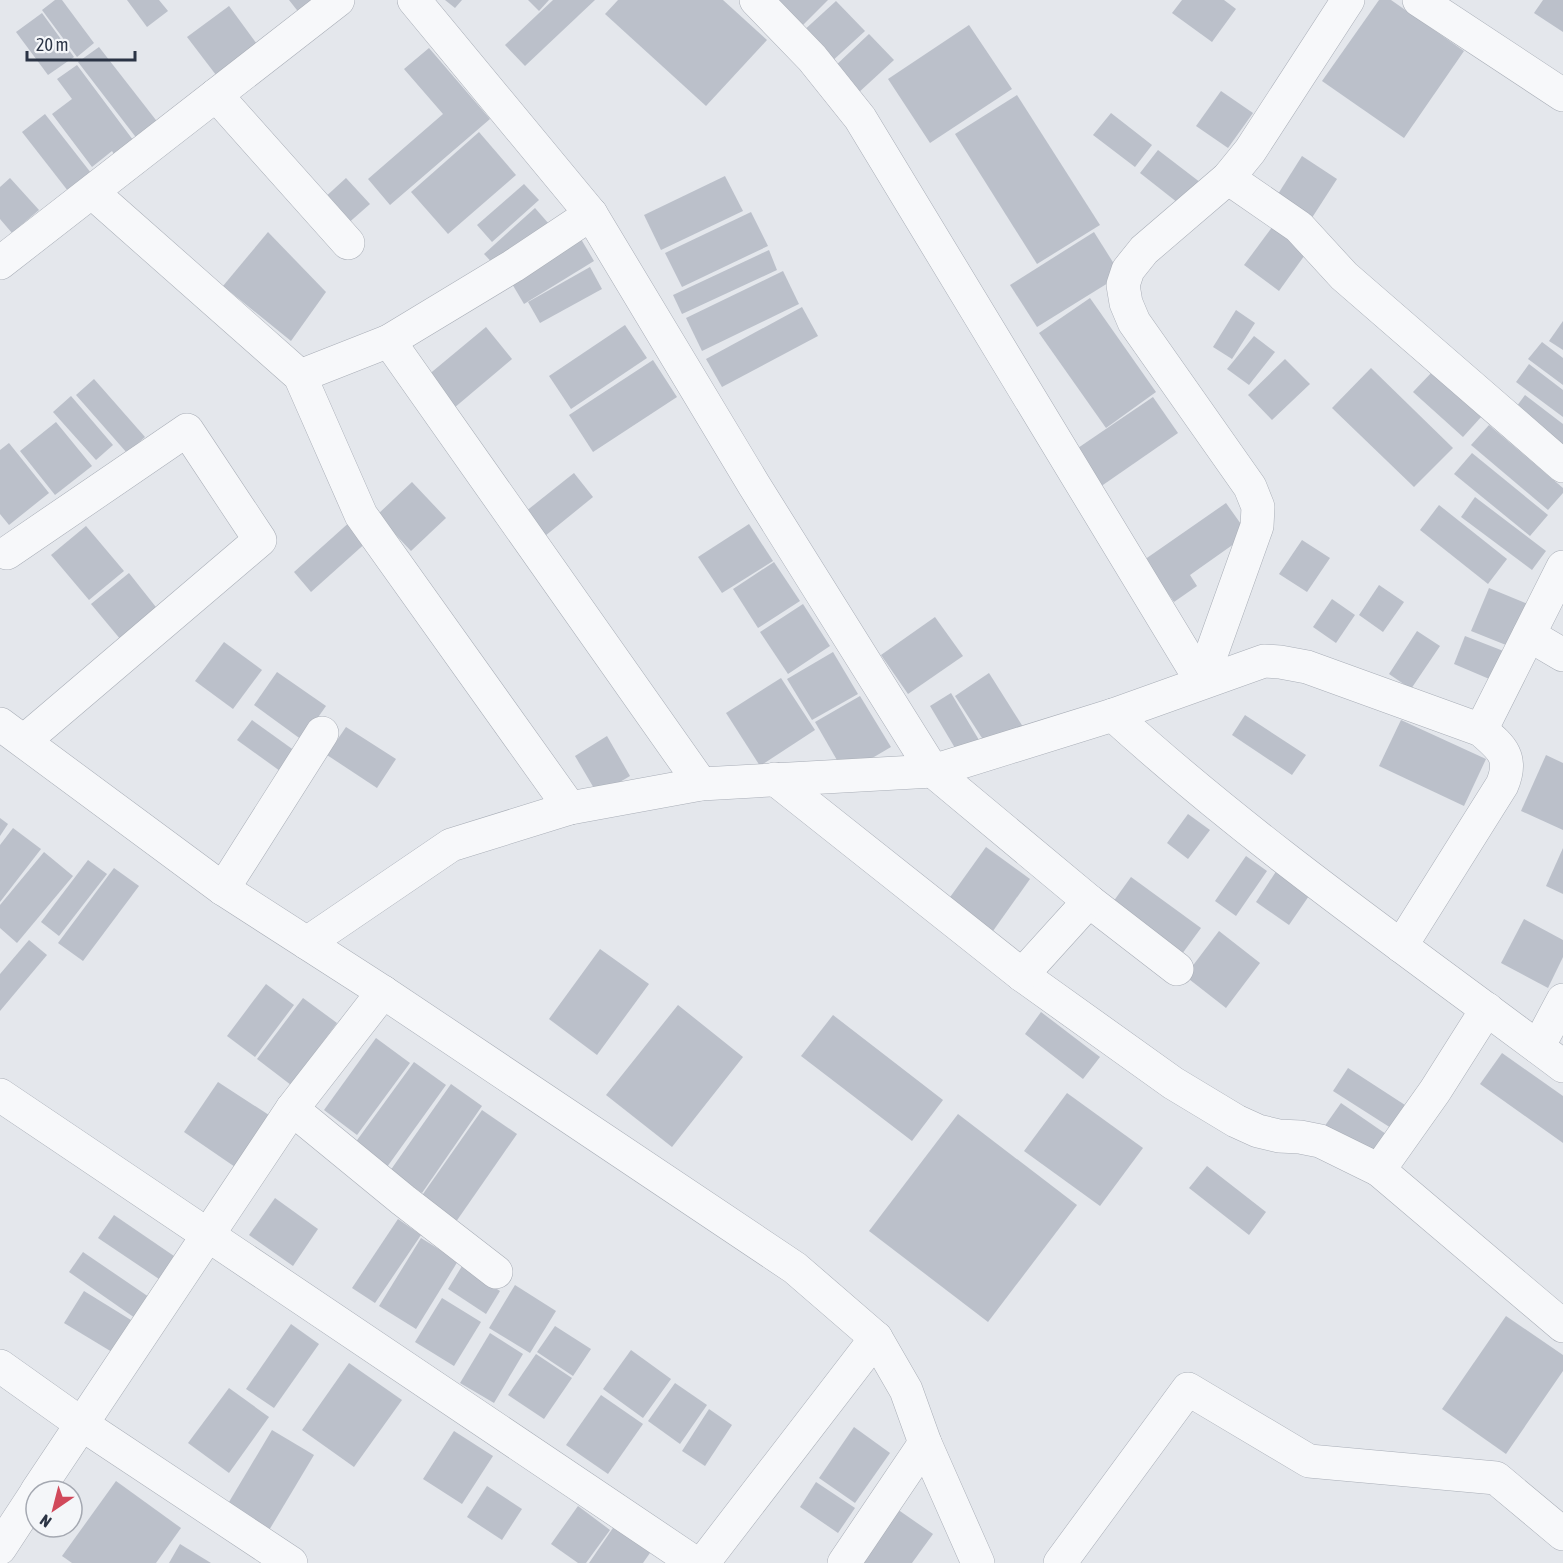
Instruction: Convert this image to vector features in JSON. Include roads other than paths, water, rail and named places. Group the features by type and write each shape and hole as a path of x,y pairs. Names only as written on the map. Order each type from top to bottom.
{"street":[{"path":"0,263 93,193 338,0"},
{"path":"414,0 591,214 754,485 933,771 1089,901 1177,969"},
{"path":"756,0 812,57 860,118 1199,677"},
{"path":"1199,677 1212,652 1257,526 1258,507 1250,487 1134,322 1126,303 1123,285 1128,270 1144,250 1228,178 1250,151 1348,0"},
{"path":"1419,0 1563,95"},
{"path":"216,95 348,243"},
{"path":"1228,178 1299,227 1344,276 1563,466"},
{"path":"93,193 300,376 361,514 570,808"},
{"path":"300,376 388,341 513,266 591,214"},
{"path":"388,341 701,784"},
{"path":"8,553 187,430 260,540 12,732 223,889 383,992 795,1268 876,1338 906,1390 925,1443 978,1563"},
{"path":"1481,730 1563,567"},
{"path":"1529,635 1563,655"},
{"path":"307,943 451,845 570,808 701,784 933,771 1113,715 1199,677 1264,661 1307,667 1481,730 1502,748 1508,771 1502,785 1401,946"},
{"path":"1113,715 1182,776 1401,946 1551,1057 1563,1000"},
{"path":"223,889 322,733"},
{"path":"775,779 1022,975 1173,1083 1236,1121 1258,1131 1320,1141 1379,1170 1563,1326"},
{"path":"1022,975 1089,901"},
{"path":"45,1479 292,1109 383,992"},
{"path":"1379,1170 1435,1091 1487,1009"},
{"path":"0,1095 695,1563"},
{"path":"292,1109 403,1200 496,1272"},
{"path":"703,1563 876,1338"},
{"path":"0,1366 81,1424 291,1563"},
{"path":"1060,1563 1188,1389 1309,1461 1496,1478 1563,1534"},
{"path":"844,1563 925,1443"},
{"path":"0,1548 24,1512"}]}
